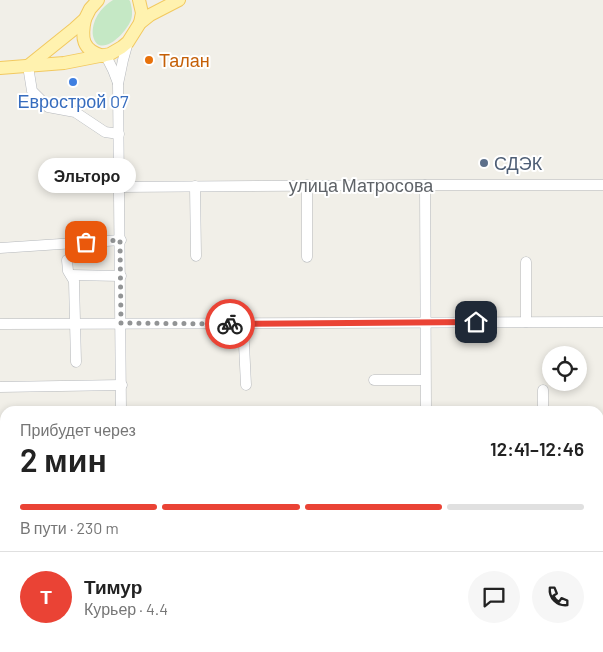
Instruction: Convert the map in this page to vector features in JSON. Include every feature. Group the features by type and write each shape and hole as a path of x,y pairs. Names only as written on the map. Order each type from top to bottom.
{"main road":[{"path":"98,0 90,9 82,31 86,45 94,52 104,56"},
{"path":"139,0 142,13 140,23"},
{"path":"0,68 64,63 104,56 117,51 128,42 140,23 150,15 179,0"},
{"path":"28,66 85,19"}],"street":[{"path":"121,406 118,84 128,42"},
{"path":"104,56 114,70 118,84"},
{"path":"28,66 32,91 48,107 75,112 105,132 119,134"},
{"path":"307,185 307,258"},
{"path":"425,185 426,406"},
{"name":"улица Матросова","path":"120,187 603,185"},
{"path":"195,186 196,256"},
{"path":"0,248 120,240"},
{"path":"67,260 68,271 74,281 76,362"},
{"path":"526,262 526,322"},
{"path":"71,275 121,276"},
{"path":"0,324 603,322"},
{"path":"243,324 246,385"},
{"path":"374,380 425,380"},
{"path":"0,387 122,385"},
{"path":"543,391 543,406"}],"green space":[{"path":"113,0 130,1 131,20 126,29 113,41 108,44 99,45 93,36 95,20 105,6"}],"way so far":[{"path":"86,242 120,240 121,323 230,324"}],"place":[{"name":"Талан","path":"149,60"},
{"name":"Еврострой 07","path":"73,82"},
{"name":"СДЭК","path":"484,163"},
{"name":"Эльторо","path":"86,242"}],"route":[{"path":"230,324 476,322"}]}
